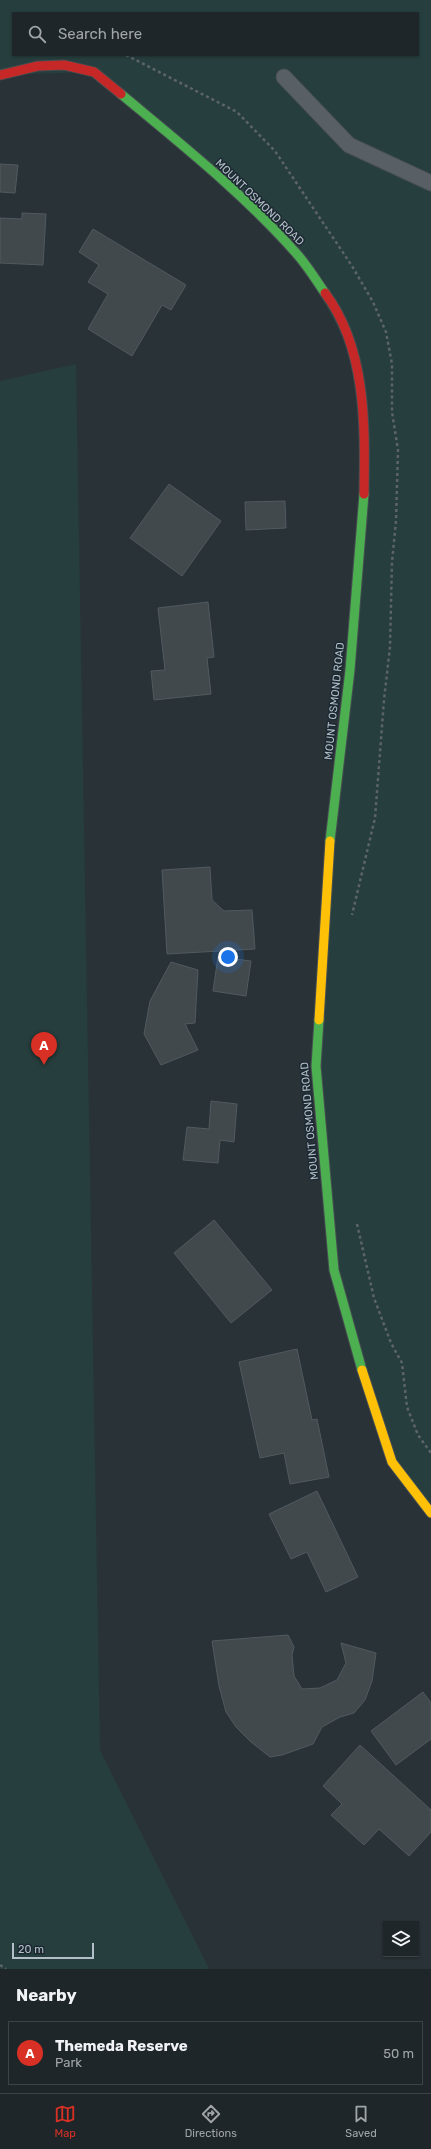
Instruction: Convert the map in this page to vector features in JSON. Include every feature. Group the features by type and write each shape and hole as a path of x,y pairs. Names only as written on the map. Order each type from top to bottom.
{"street":[{"name":"MOUNT OSMOND ROAD","path":"0,75 38,66 64,65 94,72 172,136 249,205 297,254 336,307 355,358 364,432 364,518 350,670 328,856 316,1066 334,1270 361,1367 392,1462 431,1513"}],"lane":[{"path":"284,77 349,145 431,183"}],"path":[{"path":"0,1965 6,1969"}],"green space":[{"path":"0,0 431,0 431,1513 392,1462 334,1270 316,1066 363,518 355,358 297,254 94,72 0,75"},
{"path":"76,364 100,1750 209,1969 0,1969 0,381"}],"building":[{"path":"0,164 18,165 15,193 0,192"},
{"path":"22,213 46,214 43,265 0,263 0,218 22,219"},
{"path":"93,229 186,285 171,310 162,305 132,356 88,329 108,294 88,282 99,265 79,252"},
{"path":"169,484 221,521 182,576 130,538"},
{"path":"285,501 286,528 246,530 245,502"},
{"path":"208,602 214,657 207,658 211,694 154,700 151,671 165,670 158,608"},
{"path":"210,867 212,900 224,911 252,910 255,949 167,954 162,870"},
{"path":"218,957 251,961 246,996 213,991"},
{"path":"171,962 198,970 195,1023 185,1024 198,1050 161,1065 144,1034 150,1001"},
{"path":"211,1101 237,1104 234,1142 220,1140 218,1163 183,1160 187,1127 209,1129"},
{"path":"214,1220 272,1290 231,1323 174,1253"},
{"path":"297,1349 312,1420 317,1419 329,1477 290,1484 284,1453 260,1458 239,1362"},
{"path":"317,1491 358,1577 326,1592 307,1552 291,1559 269,1514"},
{"path":"288,1635 294,1647 292,1655 294,1676 302,1689 320,1688 337,1680 346,1663 341,1643 376,1653 372,1681 365,1700 354,1713 340,1717 322,1727 313,1744 282,1755 270,1757 251,1742 236,1727 226,1712 219,1686 212,1641"},
{"path":"423,1692 431,1703 431,1739 396,1765 371,1731"},
{"path":"360,1745 431,1810 431,1832 409,1856 379,1829 364,1845 331,1815 342,1804 323,1786"}],"traffic: fast":[{"path":"121,94 212,170 255,210 300,258 325,293"},
{"path":"330,841 350,670 364,494"},
{"path":"319,1020 316,1066 334,1270 362,1370"}],"traffic: slow":[{"path":"319,1020 330,841"},
{"path":"362,1370 392,1462 431,1513"}],"traffic: jam":[{"path":"0,75 38,66 64,65 94,72 121,94"},
{"path":"325,293 339,315 349,339 361,389 364,442 364,494"}],"place":[{"name":"Themeda Reserve","path":"44,1065"}]}
